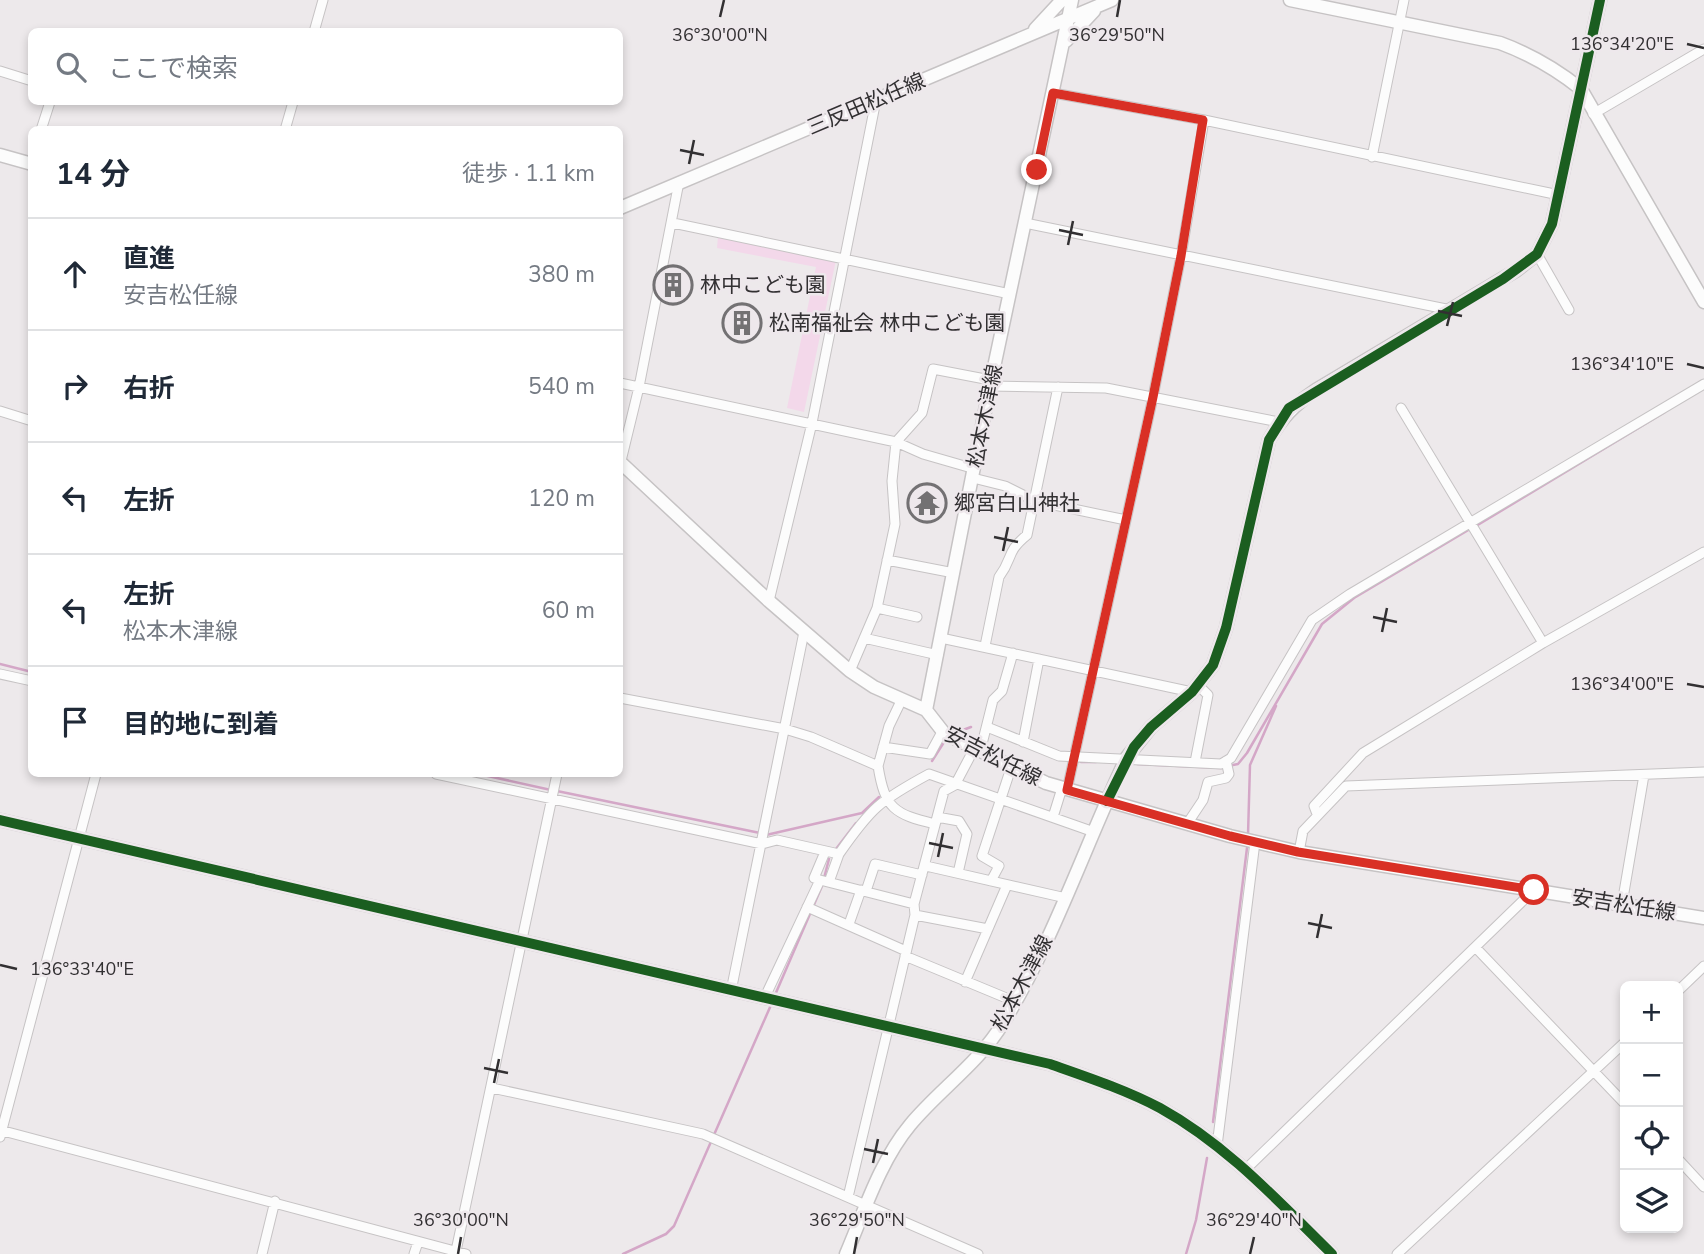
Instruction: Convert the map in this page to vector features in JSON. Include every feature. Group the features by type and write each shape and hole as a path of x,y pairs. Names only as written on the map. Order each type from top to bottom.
{"main road":[{"path":"1030,34 1062,0"},
{"name":"松本木津線","path":"926,710 990,386 1072,0"},
{"path":"1290,0 1500,43 1526,52 1581,89 1593,114 1704,302"},
{"path":"1279,422 1289,408 1316,390 1517,270 1537,254 1549,233 1559,195 1600,0"},
{"path":"1061,55 1078,26 1106,1"},
{"name":"三反田松任線","path":"623,207 1106,1"},
{"path":"1030,34 1051,32 1058,41 1061,55"},
{"path":"0,155 28,162"},
{"name":"松本木津線","path":"846,1254 890,1157 908,1128 983,1050 1016,1002 1066,898 1125,762 1150,727 1195,689 1220,651 1269,440 1279,422"},
{"name":"安吉松任線","path":"623,467 769,601 850,671 874,687 926,710 948,735 1011,768 1064,789 1298,852 1704,918"},
{"path":"0,820 1050,1064 1160,1108 1217,1146 1246,1169 1332,1254"}],"street":[{"path":"315,28 323,0"},
{"path":"1372,157 1404,0"},
{"path":"1593,114 1704,49"},
{"path":"0,71 28,79"},
{"path":"1053,93 1203,120 1559,195"},
{"path":"769,601 812,423 876,100"},
{"path":"42,126 49,105"},
{"path":"286,126 292,105"},
{"path":"1053,817 1074,761 1153,397 1181,256 1203,120"},
{"path":"623,452 639,387 679,182"},
{"path":"673,223 1010,294"},
{"path":"1025,223 1451,310"},
{"path":"1537,254 1569,310"},
{"path":"850,671 877,608 895,524 892,481 896,442 922,413 933,369 985,379 990,386 1106,388 1279,422"},
{"path":"623,384 896,442 1035,501 1126,520"},
{"path":"987,727 1074,761 1221,764 1231,758 1312,620 1475,526 1704,384"},
{"path":"985,646 999,577 1006,567 1010,548 1027,535 1058,387"},
{"path":"1401,408 1475,526 1543,643"},
{"path":"0,411 28,420"},
{"path":"1317,814 1314,806 1363,753 1543,643 1704,552"},
{"path":"887,561 954,573"},
{"path":"877,608 918,617"},
{"path":"731,991 804,632"},
{"path":"864,638 938,655"},
{"path":"941,638 1195,689 1208,695 1195,762"},
{"path":"848,1197 915,915 914,904 944,791 955,785 977,750 987,727 993,700 1002,691 1013,653"},
{"path":"1023,743 1039,659"},
{"path":"0,674 28,680"},
{"path":"623,699 785,729 821,741 878,766"},
{"path":"902,699 878,766 885,797 890,805 904,816 959,821 967,834 958,873"},
{"path":"883,747 930,754 948,735"},
{"path":"1187,824 1203,800 1208,782 1226,778 1229,772 1226,761"},
{"path":"991,881 999,866 982,856 986,837 1011,768"},
{"path":"1298,852 1303,831 1346,786 1704,772"},
{"path":"770,1000 807,907 839,854 868,813 885,797 929,774 998,801 1094,832"},
{"path":"1622,904 1644,775"},
{"path":"95,777 1,1132 275,1201 461,1253 556,777"},
{"path":"454,777 553,793 839,854"},
{"path":"967,834 986,837"},
{"path":"1217,1146 1255,842"},
{"path":"825,852 814,878 914,904"},
{"path":"849,924 874,864 958,873 1046,891 1066,898"},
{"path":"965,982 1007,885"},
{"path":"1246,1169 1534,890"},
{"path":"807,907 849,924 965,982 1016,1002"},
{"path":"915,915 988,929"},
{"path":"1476,948 1620,1099"},
{"path":"1683,986 1704,966"},
{"path":"1397,1254 1623,1044"},
{"path":"492,1088 713,1138 978,1254"},
{"path":"1683,1164 1704,1187"},
{"path":"262,1254 275,1201"},
{"path":"414,1254 418,1242"}],"shaded area":[{"path":"718,236 836,260 804,412 787,408 816,267 717,248"}],"waterway":[{"path":"1476,526 1665,412"},
{"path":"1228,766 1238,764 1247,753 1322,624 1354,598 1470,529"},
{"path":"0,664 28,671"},
{"path":"1248,835 1250,765 1276,706"},
{"path":"955,733 971,727"},
{"path":"932,761 946,739"},
{"path":"1081,762 1096,762"},
{"path":"1137,764 1221,768"},
{"path":"492,777 551,790"},
{"path":"557,791 760,833"},
{"path":"766,835 862,813 879,797"},
{"path":"836,849 856,823"},
{"path":"1213,1122 1247,848"},
{"path":"775,995 822,886 829,859"},
{"path":"623,1254 666,1234 674,1226 771,1005"},
{"path":"1186,1254 1196,1220 1207,1158"}],"cycle path":[{"path":"1107,801 1134,747 1151,727 1192,692 1213,665 1226,628 1269,440 1289,408 1503,279 1537,254 1552,224 1600,0"},
{"path":"0,820 1050,1064 1134,1095 1160,1108 1208,1139 1272,1194 1332,1254"}],"place":[{"name":"林中こども園","path":"673,285"},
{"name":"松南福祉会 林中こども園","path":"742,323"},
{"name":"郷宮白山神社","path":"927,503"}],"route":[{"path":"1037,170 1053,93 1203,120 1181,256 1153,397 1067,790 1230,836 1298,852 1534,890"}]}
